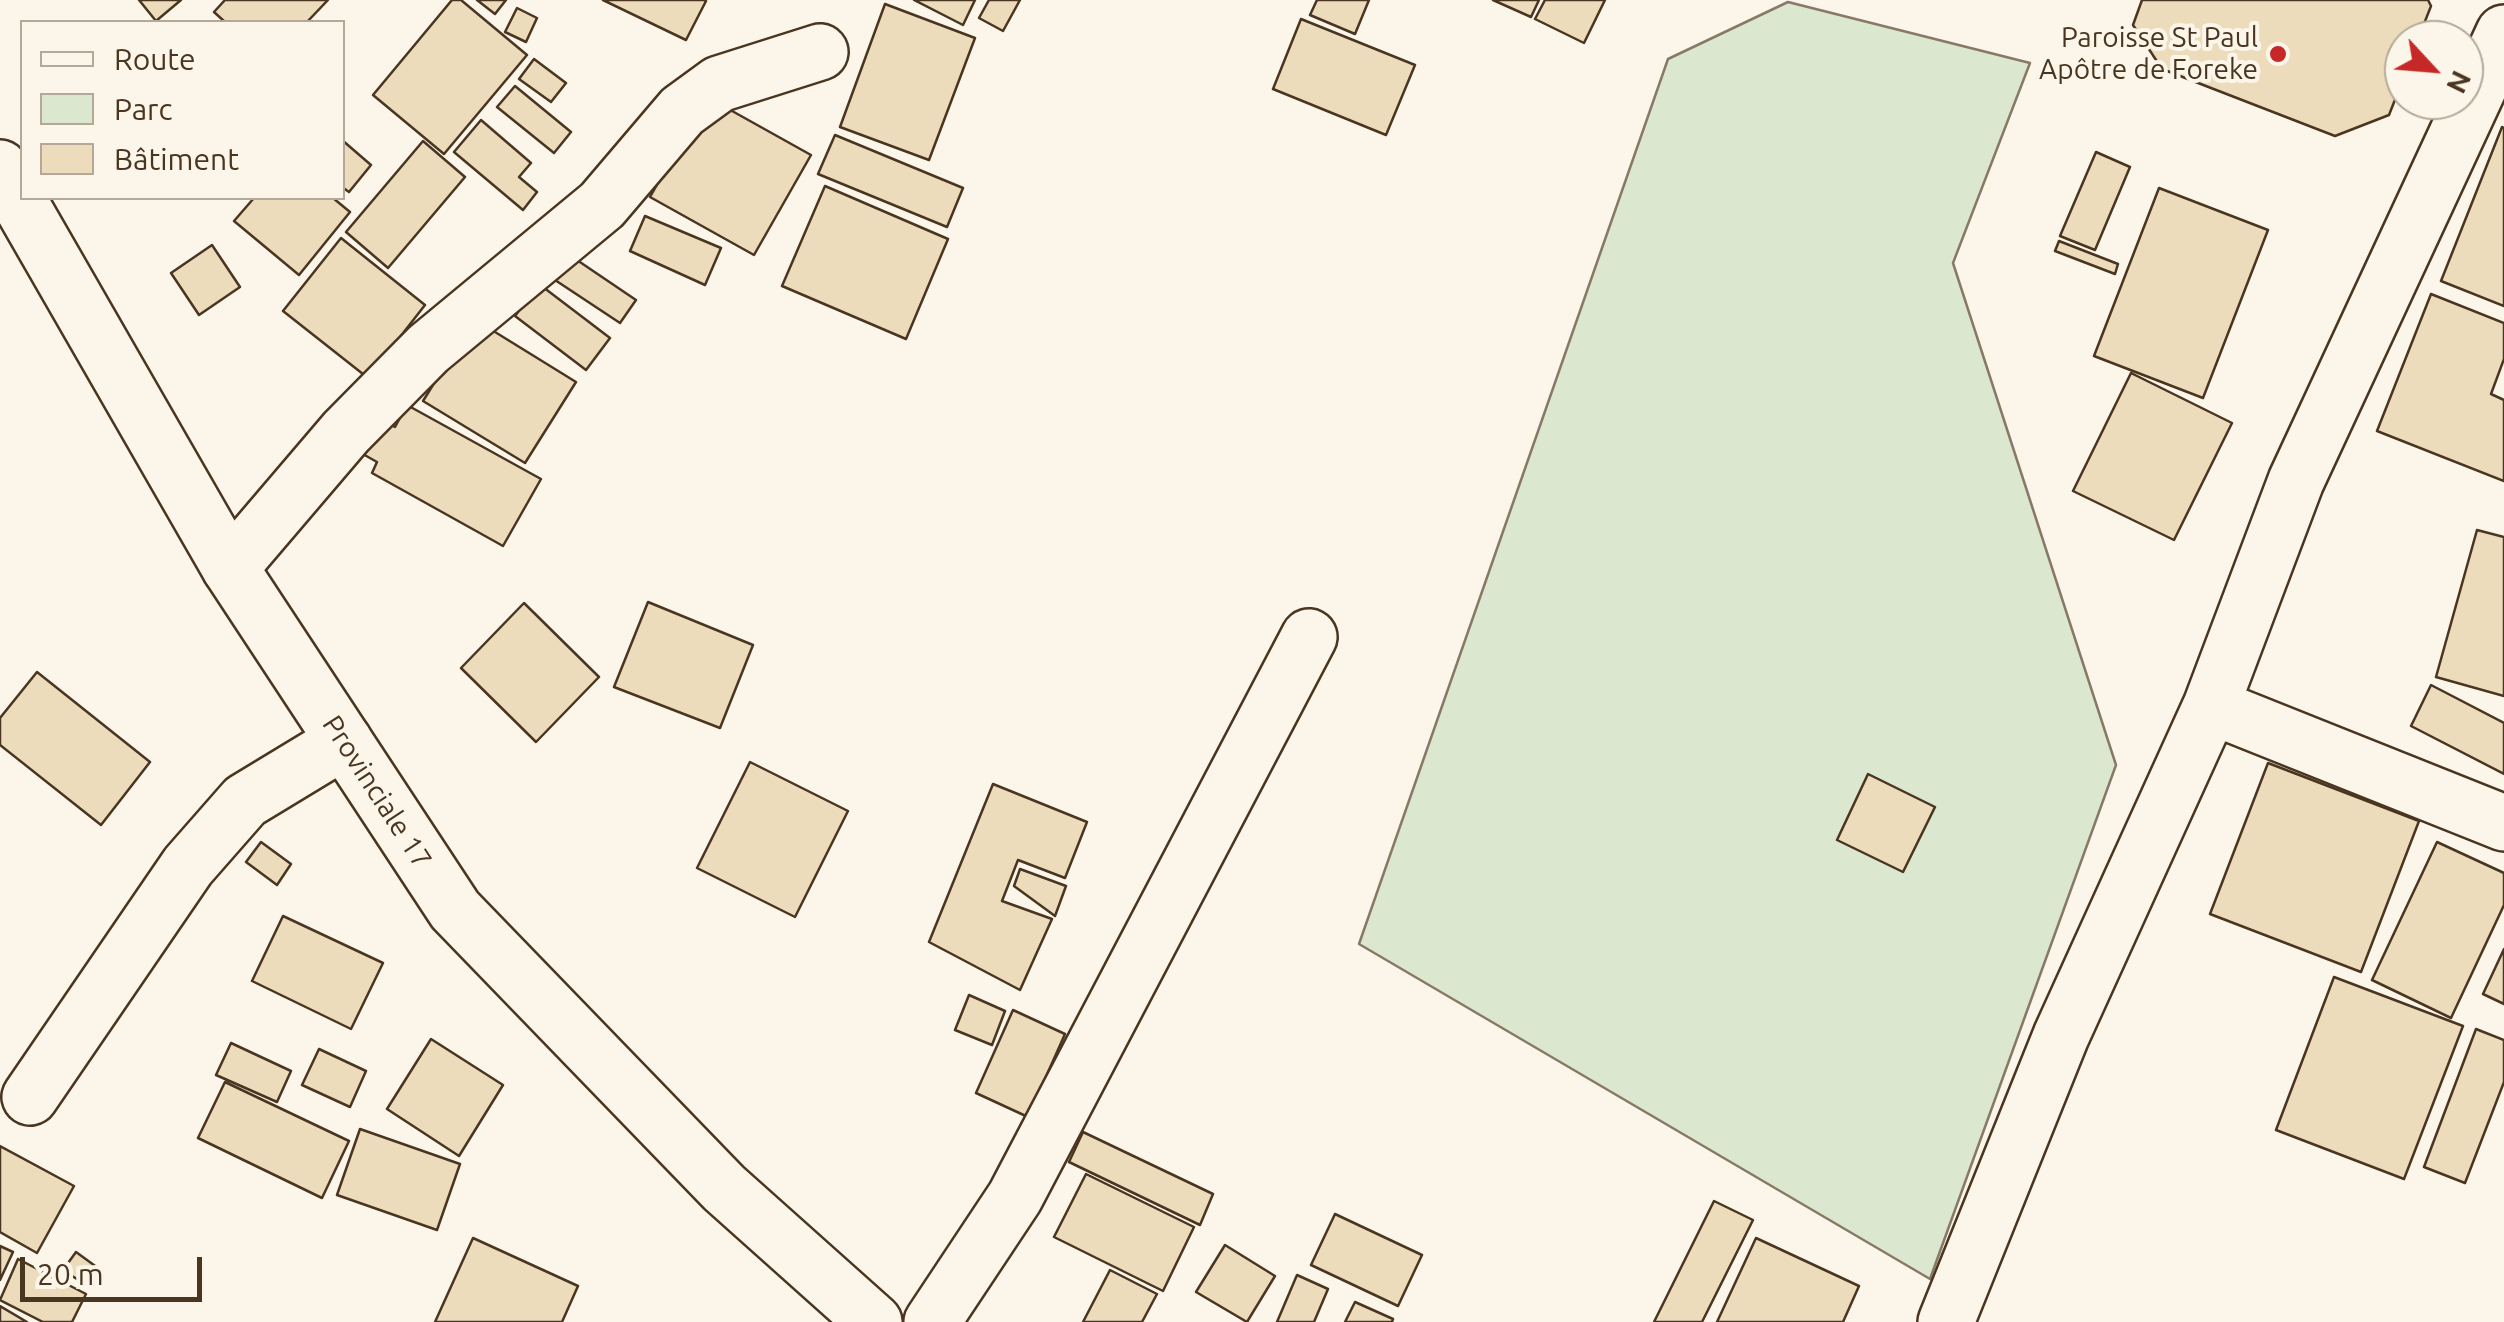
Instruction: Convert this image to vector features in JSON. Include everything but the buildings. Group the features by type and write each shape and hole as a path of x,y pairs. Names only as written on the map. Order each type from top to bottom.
{"street":[{"path":"1946,1322 2061,1036 2211,706 2296,481 2504,33"},
{"path":"230,568 360,418 428,349 602,205 682,111 718,84 820,52"},
{"name":"Provinciale 17","path":"0,168 230,568 455,910 724,1188 874,1322"},
{"path":"932,1322 1014,1198 1309,637"},
{"path":"2211,706 2504,823"},
{"path":"30,1096 188,866 245,801 344,742"}],"green space":[{"path":"1788,2 2030,63 1953,263 2116,765 1930,1279 1359,944 1668,59"}],"place":[{"name":"Paroisse St Paul Apôtre de Foreke","path":"2278,54"}]}
